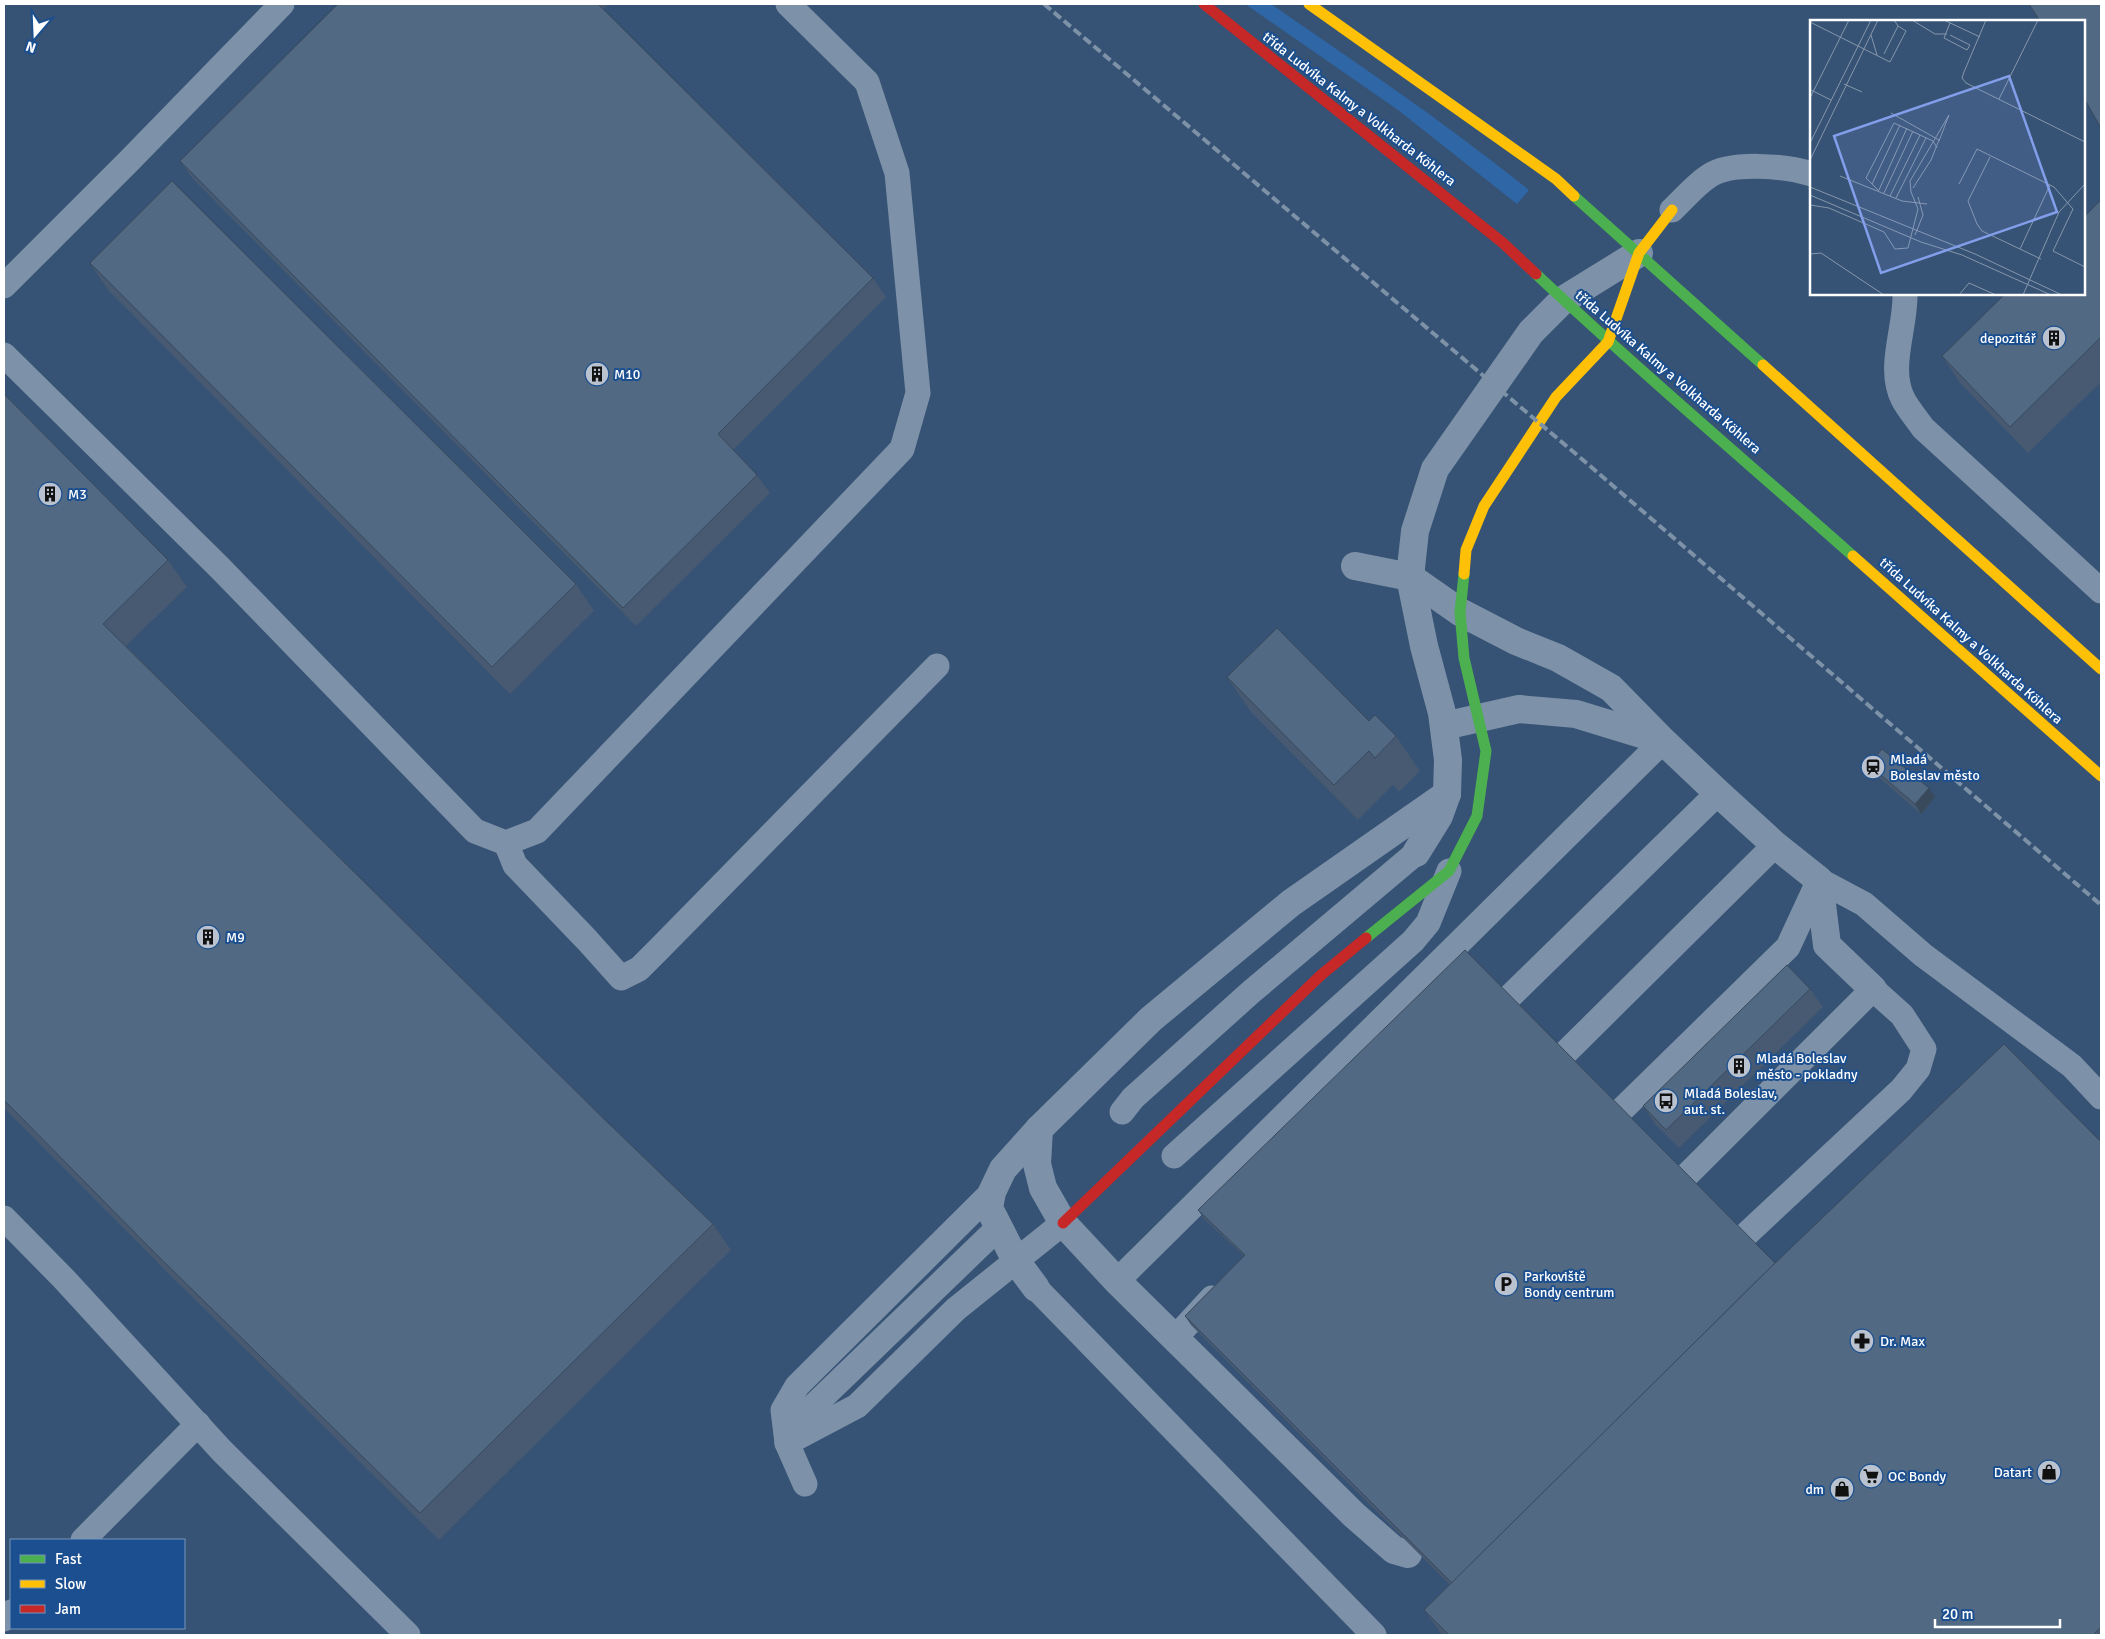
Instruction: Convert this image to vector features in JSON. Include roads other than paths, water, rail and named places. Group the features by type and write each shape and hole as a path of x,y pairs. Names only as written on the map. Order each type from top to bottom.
{"street":[{"name":"třída Ludvíka Kalmy a Volkharda Köhlera","path":"1204,4 1503,243 1608,342 1678,401 2101,776"},
{"path":"1310,4 1556,179 2101,669"},
{"path":"1063,1223 1321,975 1449,872 1477,816 1486,751 1464,658 1460,612 1466,550 1484,506 1556,397 1608,342 1639,253 1672,210"},
{"path":"1416,853 1439,816 1447,794 1448,760 1444,726 1424,646 1410,577 1415,531 1435,469 1531,332 1563,300 1639,253"},
{"path":"1355,566 1410,577 1460,612 1516,641 1558,658 1611,688 1718,793 1818,880 1827,945 1873,989"},
{"path":"1444,726 1519,709 1576,714 1663,741"},
{"path":"1036,1288 1016,1261 988,1208 992,1192 1003,1169 1039,1129 1151,1019 1284,909 1447,794"},
{"path":"1039,1129 1037,1164 1043,1188 1063,1223 1117,1281 1175,1338 1240,1388 1360,1508 1394,1550 1417,1546"}],"lane":[{"path":"4,286 282,4"},
{"path":"4,355 220,568 476,831 506,843 537,831 902,449 918,394 897,174 867,82 788,4"},
{"path":"1672,210 1708,176 1718,171 1768,165 1810,174"},
{"path":"1905,295 1905,307 1896,366 1902,397 1923,428 2101,591"},
{"path":"506,843 515,865 621,978 639,969 660,949 937,666"},
{"path":"1117,1281 1663,741"},
{"path":"1473,1033 1718,793"},
{"path":"1529,1089 1776,845"},
{"path":"1122,1112 1133,1098 1251,992 1416,853"},
{"path":"1174,1156 1413,940 1428,923 1449,872"},
{"path":"1585,1146 1788,946 1818,880 1864,904 1923,955 2072,1066 2101,1097"},
{"path":"1649,1213 1873,989 1902,1015 1924,1049 1918,1069 1901,1090 1706,1272"},
{"path":"805,1484 787,1443 783,1410 798,1386 992,1192"},
{"path":"4,1218 64,1279 222,1451 408,1635"},
{"path":"787,1443 857,1406 956,1309 1063,1223"},
{"path":"787,1443 800,1419 998,1228"},
{"path":"1175,1338 1229,1280"},
{"path":"1036,1288 1374,1635"},
{"path":"84,1539 198,1424"}],"railway":[{"path":"1044,4 1583,460 2101,905"}],"place":[{"name":"depozitář","path":"2054,338"},
{"name":"M10","path":"597,374"},
{"name":"M3","path":"50,494"},
{"name":"Mladá Boleslav město","path":"1873,767"},
{"name":"M9","path":"208,937"},
{"name":"Mladá Boleslav město - pokladny","path":"1739,1066"},
{"name":"Mladá Boleslav, aut. st.","path":"1666,1101"},
{"name":"Parkoviště Bondy centrum","path":"1506,1284"},
{"name":"Dr. Max","path":"1862,1341"},
{"name":"Datart","path":"2049,1472"},
{"name":"OC Bondy","path":"1871,1476"},
{"name":"dm","path":"1842,1489"}]}
